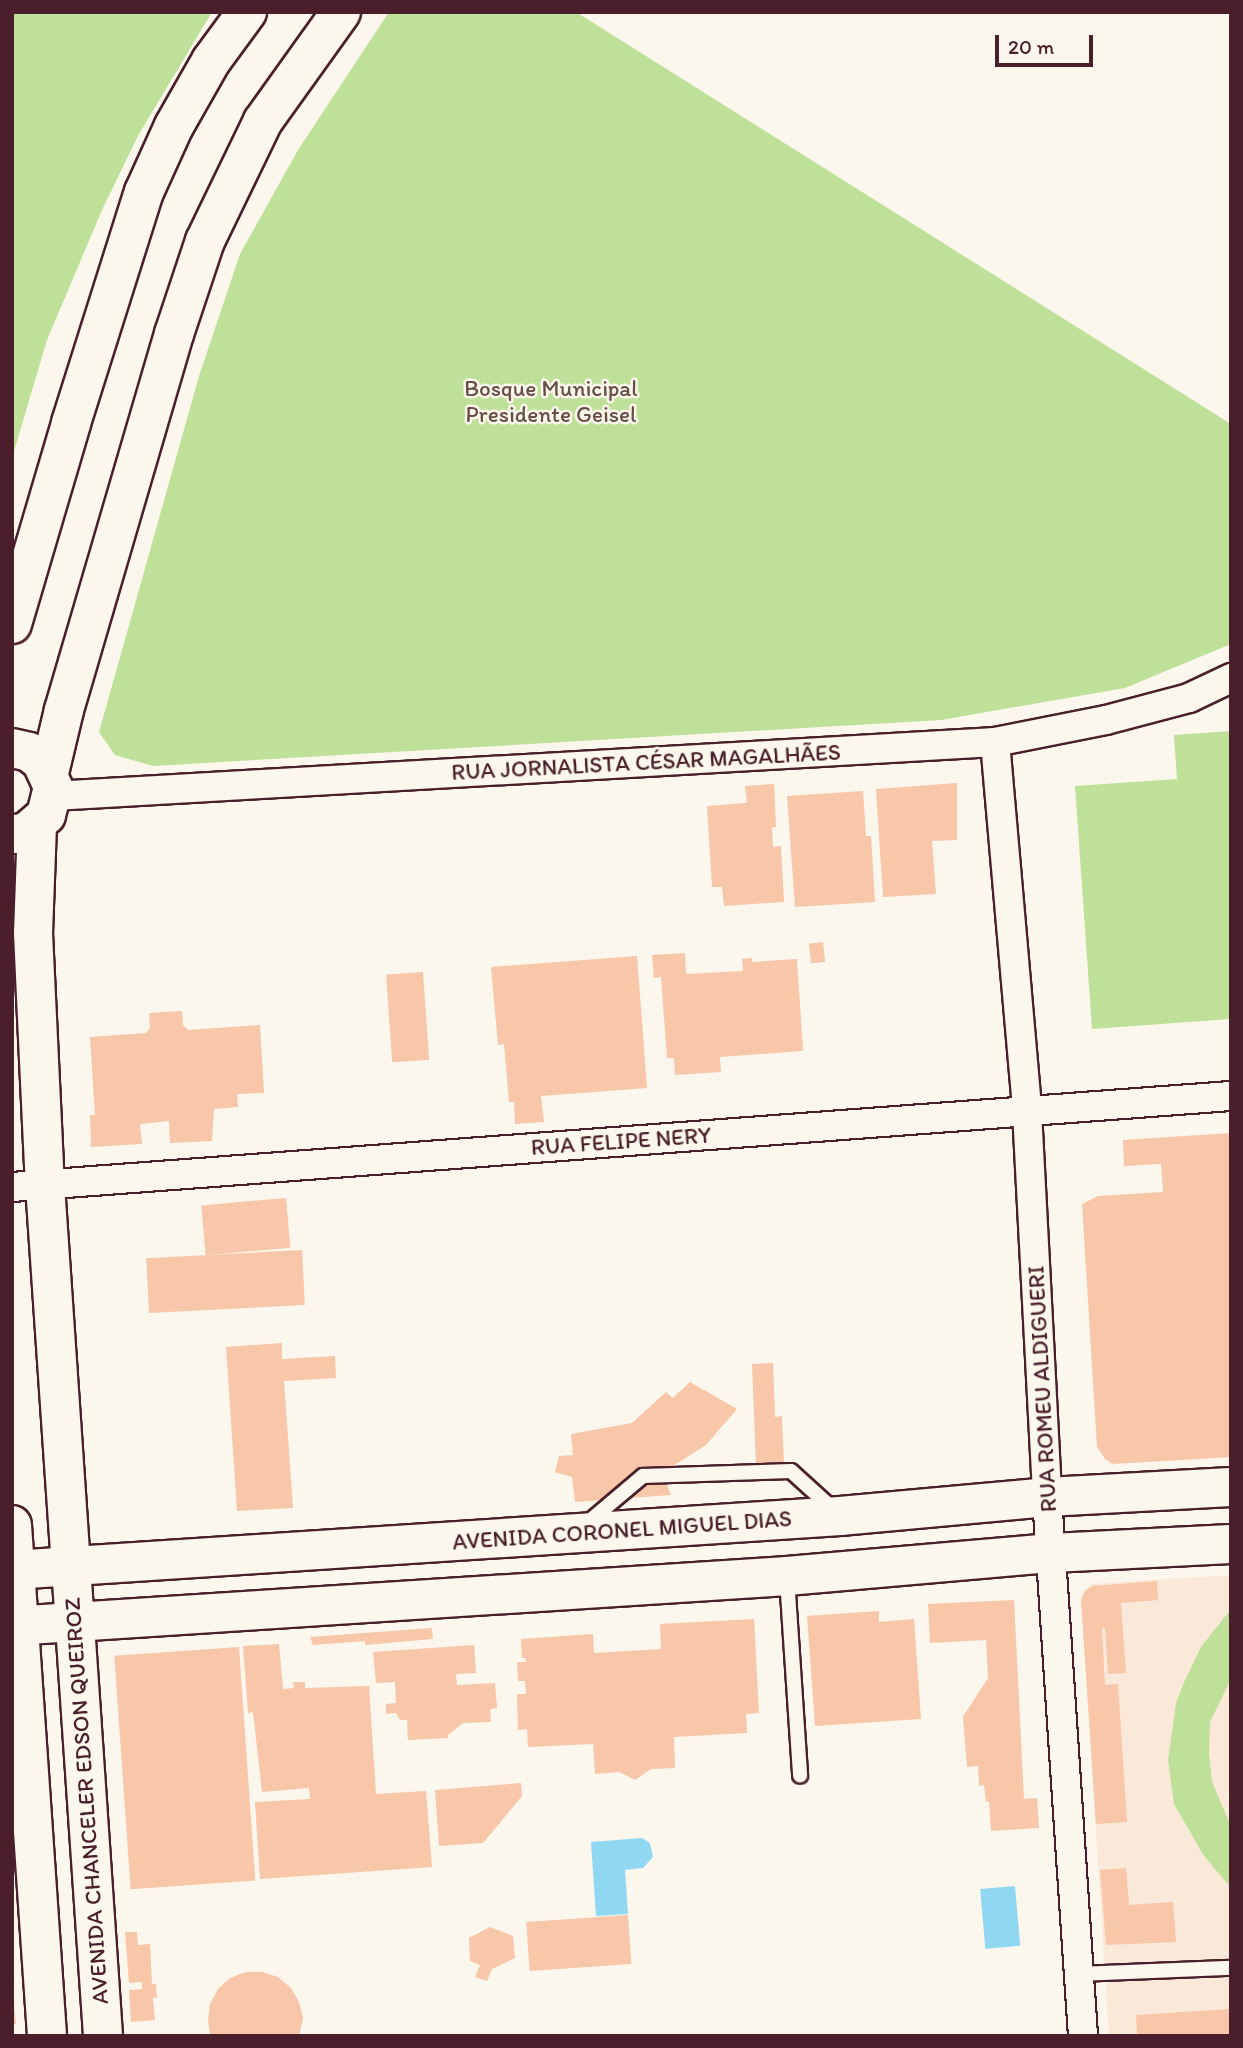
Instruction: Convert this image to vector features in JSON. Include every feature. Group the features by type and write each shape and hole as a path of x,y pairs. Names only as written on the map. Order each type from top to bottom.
{"main road":[{"path":"12,624 71,423 144,192 180,115 211,61 247,12"},
{"name":"AVENIDA CHANCELER EDSON QUEIROZ","path":"103,2036 74,1621 29,1186 38,807 170,347 205,241 263,121 341,12"},
{"path":"12,748 29,752 41,761 38,807"},
{"name":"AVENIDA CORONEL MIGUEL DIAS","path":"14,1570 840,1516 1047,1497 1231,1487"},
{"path":"12,1525 15,1626 47,2036"},
{"path":"639,1529 642,1584"},
{"path":"15,1626 787,1576 1052,1553 1231,1544"},
{"path":"39,1917 95,1913"}],"street":[{"name":"RUA JORNALISTA CÉSAR MAGALHÃES","path":"38,807 995,743 1106,720 1189,698 1231,678"},
{"name":"RUA ROMEU ALDIGUERI","path":"995,743 1027,1111 1047,1497 1083,2036"},
{"name":"RUA FELIPE NERY","path":"29,1186 1231,1096"}],"lane":[{"path":"573,1534 643,1476 791,1471 840,1516"},
{"path":"787,1576 800,1776"},
{"path":"1079,1974 1231,1968"}],"shaded area":[{"path":"1231,1575 1231,2036 1109,2036 1081,1596 1091,1584"}],"green space":[{"path":"12,12 212,12 139,134 102,210 47,340 12,458"},
{"name":"Bosque Municipal Presidente Geisel","path":"389,12 576,12 1231,424 1231,644 1125,688 941,720 153,766 115,755 99,732 199,376 240,254 298,150"},
{"path":"1231,731 1231,1019 1092,1029 1075,786 1177,779 1174,735"},
{"path":"1231,1609 1231,1679 1210,1722 1209,1753 1212,1782 1231,1826 1231,1888 1204,1856 1174,1804 1168,1760 1176,1703 1185,1680 1201,1647"}],"water":[{"path":"642,1838 650,1843 653,1857 643,1868 625,1870 628,1914 596,1916 591,1842"},
{"path":"1015,1886 1020,1946 985,1949 980,1889"}],"building":[{"path":"957,783 957,840 932,841 936,894 883,897 876,789"},
{"path":"774,784 776,827 772,827 773,847 781,846 784,902 724,906 722,887 712,887 707,806 747,803 745,786"},
{"path":"863,791 866,836 871,836 875,902 795,907 787,796"},
{"path":"823,942 825,962 811,963 809,943"},
{"path":"685,953 686,974 743,971 742,959 752,958 752,962 797,959 803,1051 720,1057 721,1072 675,1075 674,1058 667,1058 661,977 654,978 652,955"},
{"path":"637,956 647,1088 541,1096 544,1122 515,1124 514,1102 509,1102 504,1044 498,1045 491,967"},
{"path":"423,972 429,1060 392,1062 386,975"},
{"path":"182,1011 183,1025 188,1030 260,1025 264,1093 237,1094 238,1107 214,1109 212,1141 170,1143 169,1121 140,1124 142,1144 91,1147 90,1115 95,1115 90,1037 146,1033 150,1028 149,1013"},
{"path":"1231,1133 1231,1457 1113,1464 1105,1459 1097,1447 1082,1204 1098,1196 1163,1192 1161,1164 1124,1166 1123,1140"},
{"path":"286,1198 290,1248 206,1255 201,1205"},
{"path":"302,1250 305,1305 149,1313 146,1258"},
{"path":"282,1343 282,1359 335,1356 336,1378 284,1381 293,1508 237,1511 226,1347"},
{"path":"773,1363 775,1417 782,1416 784,1465 756,1466 752,1364"},
{"path":"690,1382 737,1409 706,1445 662,1473 671,1495 575,1502 572,1477 555,1472 559,1456 573,1455 571,1434 632,1423 666,1392 673,1398"},
{"path":"1157,1581 1158,1600 1121,1603 1126,1673 1108,1674 1105,1628 1102,1629 1105,1685 1118,1684 1127,1822 1096,1824 1081,1600 1085,1591 1092,1586"},
{"path":"1014,1600 1024,1799 1037,1798 1039,1828 991,1831 989,1801 986,1802 984,1785 979,1786 978,1766 967,1767 963,1717 988,1678 986,1640 930,1643 928,1604"},
{"path":"879,1611 879,1622 914,1619 921,1719 815,1726 807,1616"},
{"path":"754,1619 759,1713 746,1714 747,1733 674,1737 675,1768 651,1769 635,1780 619,1772 595,1774 593,1744 528,1747 527,1729 518,1730 517,1694 526,1694 525,1681 518,1681 517,1662 526,1662 525,1658 522,1658 521,1639 593,1634 594,1653 661,1649 660,1624"},
{"path":"432,1628 433,1639 365,1645 365,1641 313,1645 310,1637"},
{"path":"279,1644 283,1689 294,1688 293,1682 305,1682 305,1688 369,1686 376,1794 426,1791 432,1867 260,1879 255,1802 310,1799 309,1788 262,1792 253,1712 248,1713 243,1646"},
{"path":"474,1645 476,1673 456,1674 457,1685 495,1683 497,1708 490,1709 491,1722 463,1723 448,1735 448,1738 408,1740 407,1720 400,1720 396,1713 386,1714 386,1704 396,1703 395,1682 376,1683 373,1652"},
{"path":"239,1647 255,1880 131,1889 114,1656"},
{"path":"521,1783 522,1796 483,1843 439,1846 435,1790"},
{"path":"1126,1868 1129,1905 1173,1902 1176,1942 1106,1945 1100,1870"},
{"path":"628,1915 631,1964 530,1971 526,1922"},
{"path":"490,1927 513,1936 515,1958 492,1969 487,1981 475,1977 480,1965 470,1961 469,1938"},
{"path":"125,1932 137,1932 138,1945 150,1944 152,1984 156,1984 157,1998 153,1998 155,2020 131,2022 129,1990 142,1989 142,1982 129,1983"},
{"path":"246,1972 262,1972 278,1977 291,1988 299,2002 303,2018 299,2036 210,2036 210,2004 218,1989 230,1978"},
{"path":"14,2005 16,2024 12,2024"},
{"path":"1231,2009 1231,2036 1137,2036 1136,2015"}]}
